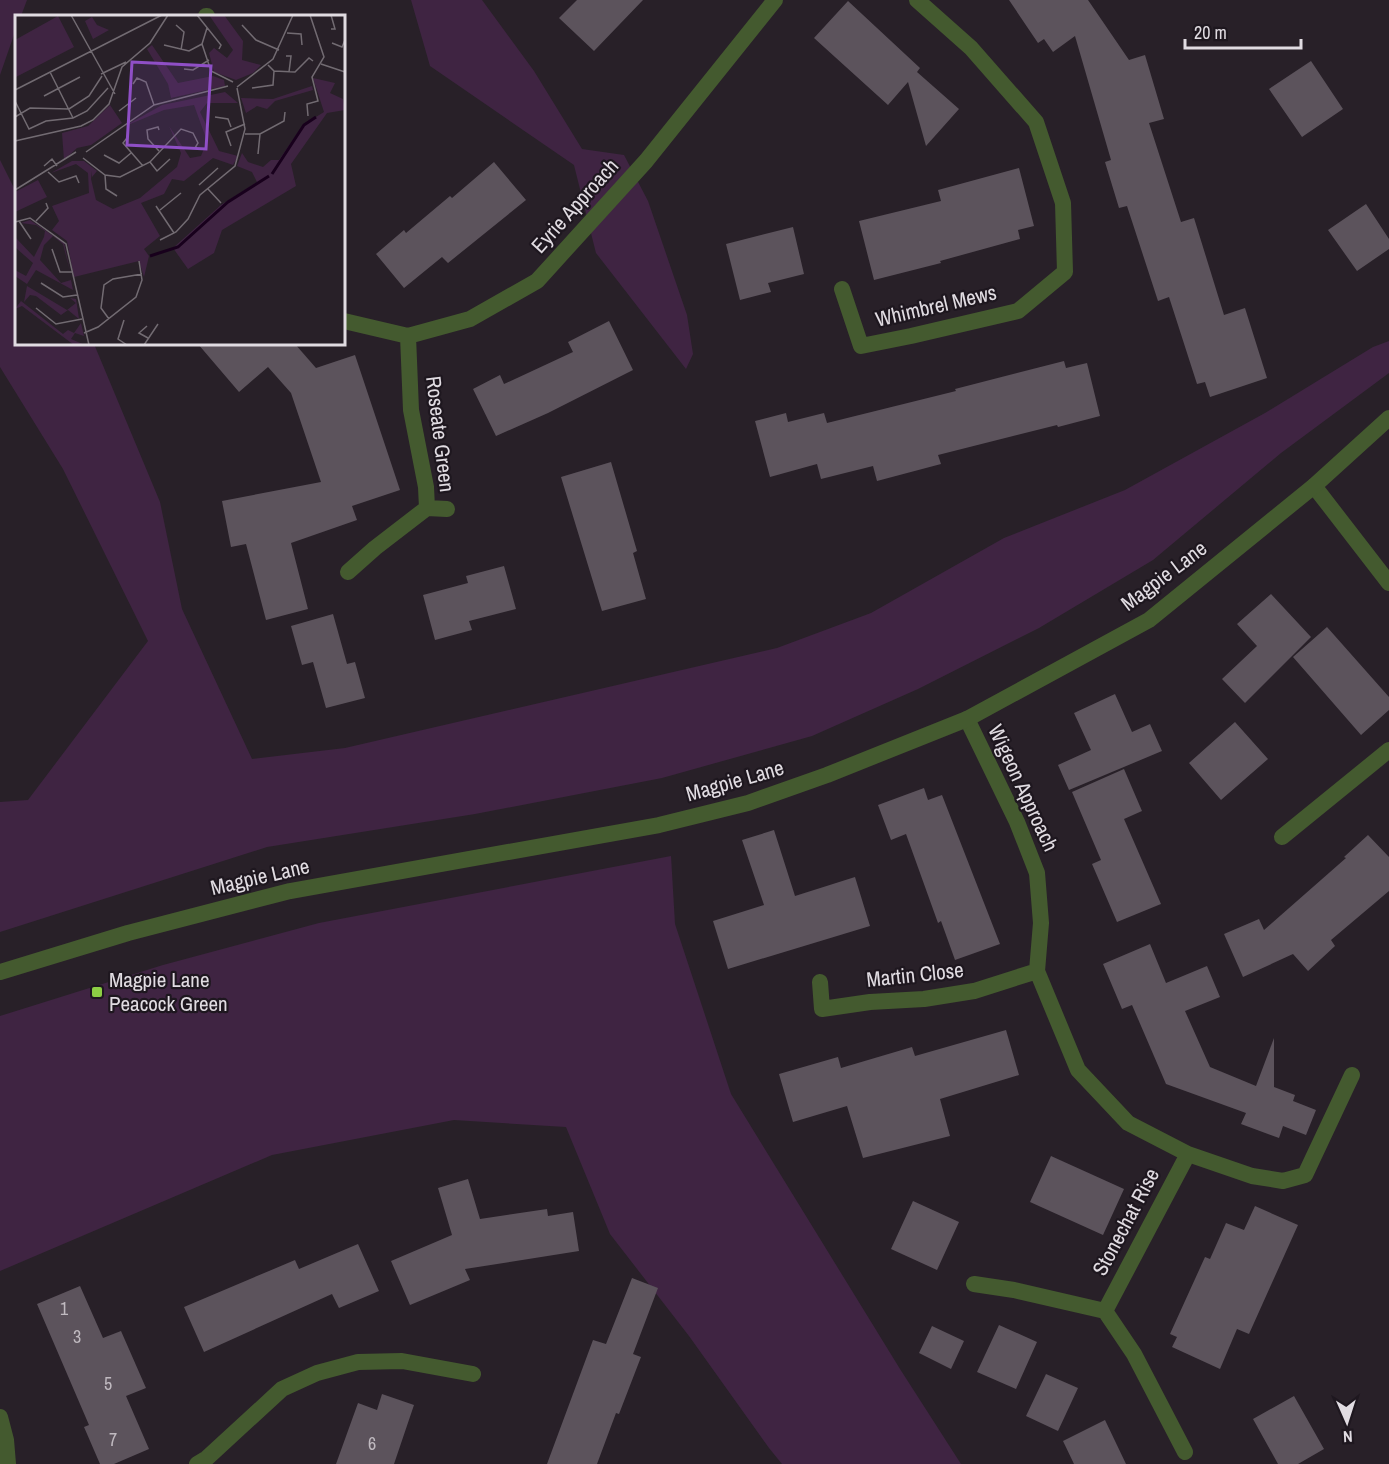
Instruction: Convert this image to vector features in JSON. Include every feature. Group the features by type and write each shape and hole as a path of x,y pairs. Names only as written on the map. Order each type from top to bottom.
{"street":[{"name":"Eyrie Approach","path":"345,321 408,336 471,319 537,281 646,161 775,0"},
{"name":"Whimbrel Mews","path":"842,289 861,345 1018,311 1065,272 1063,203 1036,122 971,48 917,0"},
{"name":"Roseate Green","path":"348,572 427,508 426,487 411,410 408,336"},
{"name":"Magpie Lane","path":"0,972 129,933 290,891 659,825 748,803 827,775 967,719 1149,620 1314,486 1389,418"},
{"path":"1314,486 1389,583"},
{"path":"427,508 447,509"},
{"name":"Wigeon Approach","path":"967,719 1017,822 1037,873 1041,923 1037,971 1078,1070 1128,1123 1188,1154 1252,1176 1283,1181 1305,1175 1352,1075"},
{"path":"1282,837 1389,750"},
{"name":"Martin Close","path":"820,982 822,1009 974,992 1037,971"},
{"name":"Stonechat Rise","path":"1105,1311 1188,1154"},
{"path":"974,1284 1014,1290 1105,1311 1134,1354 1185,1452"},
{"path":"197,1464 207,1458 282,1389 317,1373 358,1362 402,1360 473,1374"},
{"path":"0,1417 6,1440 8,1464"}],"shaded area":[{"path":"0,0 27,0 21,15 15,15 15,32 0,75"},
{"path":"411,0 482,0 534,71 582,149 624,155 648,201 687,315 693,354 686,369 596,253 574,165 430,66"},
{"path":"0,160 15,190 15,345 94,345 160,502 182,609 252,759 345,748 777,648 871,613 1004,538 1125,490 1265,413 1373,347 1389,341 1389,373 1281,453 1153,560 1039,628 918,689 812,736 662,778 475,814 267,847 0,932 0,802 28,800 148,641 63,469 0,367"},
{"path":"671,856 675,924 731,1094 961,1464 782,1464 689,1336 610,1234 566,1127 454,1120 272,1155 0,1271 0,1016 163,965 319,923"}],"building":[{"path":"577,0 643,0 594,51 559,18"},
{"path":"1009,0 1088,0 1129,60 1145,55 1164,119 1149,123 1181,222 1194,218 1224,315 1245,308 1267,378 1210,397 1205,382 1197,384 1169,297 1158,301 1127,206 1119,208 1105,162 1111,160 1075,36 1053,52 1044,39 1038,43"},
{"path":"848,1 920,68 917,72 959,109 926,146 908,82 888,105 814,38"},
{"path":"1311,61 1343,109 1302,137 1269,89"},
{"path":"494,162 526,200 448,263 442,257 404,288 376,254 404,230 406,233 450,196 452,198"},
{"path":"1019,168 1034,226 1018,230 1020,239 874,280 859,221 941,201 938,190"},
{"path":"1366,204 1389,239 1389,249 1357,271 1328,230"},
{"path":"793,227 804,274 768,283 771,292 740,300 726,244"},
{"path":"609,321 633,370 548,413 496,436 473,389 500,375 504,384 573,352 568,342"},
{"path":"199,345 296,345 316,368 355,355 400,490 352,506 357,520 291,543 308,609 266,620 246,544 231,547 222,501 321,482 291,393 268,367 239,392"},
{"path":"1064,361 1066,368 1087,363 1100,416 938,455 941,464 877,481 873,466 821,479 817,464 770,477 755,421 786,413 788,422 824,413 827,423"},
{"path":"611,462 637,551 633,553 646,599 602,611 561,477"},
{"path":"504,566 516,609 469,621 472,630 435,640 423,595 468,583 466,576"},
{"path":"1271,594 1311,637 1245,703 1222,679 1257,646 1237,624"},
{"path":"333,614 347,664 355,662 365,698 326,708 313,662 302,665 291,626"},
{"path":"1327,627 1389,697 1389,710 1361,735 1293,657"},
{"path":"1115,694 1132,732 1150,724 1162,751 1069,790 1058,765 1091,750 1074,713"},
{"path":"1235,722 1268,759 1221,800 1189,763"},
{"path":"1124,769 1142,811 1124,819 1161,904 1117,922 1092,864 1101,860 1072,792"},
{"path":"924,788 928,800 942,795 1000,944 955,960 941,921 938,923 906,834 891,840 878,805"},
{"path":"774,830 795,896 855,877 870,926 728,969 713,921 764,905 742,840"},
{"path":"1368,835 1389,857 1389,891 1331,940 1335,946 1308,971 1293,954 1243,977 1224,934 1259,919 1264,930 1346,858 1344,857"},
{"path":"1150,944 1166,983 1207,966 1220,997 1185,1011 1210,1067 1256,1086 1274,1038 1274,1087 1295,1095 1293,1101 1316,1110 1306,1135 1283,1126 1279,1138 1241,1124 1246,1113 1166,1084 1132,1005 1122,1009 1103,964"},
{"path":"1006,1030 1019,1075 940,1099 950,1136 863,1158 847,1106 793,1122 779,1074 838,1057 841,1068 912,1047 915,1056"},
{"path":"1051,1156 1124,1189 1103,1235 1030,1202"},
{"path":"468,1179 480,1219 547,1209 548,1216 573,1212 579,1251 465,1269 470,1280 410,1305 391,1261 452,1235 438,1188"},
{"path":"913,1201 959,1222 937,1270 891,1249"},
{"path":"1255,1206 1298,1225 1249,1334 1237,1329 1220,1369 1172,1347 1177,1337 1170,1334 1205,1257 1210,1259 1226,1223 1244,1230"},
{"path":"358,1244 379,1291 339,1308 332,1294 204,1352 184,1307 295,1260 299,1269"},
{"path":"632,1278 658,1288 633,1354 641,1357 619,1414 616,1413 597,1464 547,1464 593,1340 606,1344"},
{"path":"80,1286 103,1338 121,1331 146,1388 126,1396 149,1449 114,1464 100,1464 84,1427 89,1425 37,1304"},
{"path":"999,1325 1037,1342 1016,1389 977,1372"},
{"path":"932,1326 964,1341 951,1369 919,1353"},
{"path":"1046,1374 1078,1388 1058,1431 1026,1416"},
{"path":"382,1394 414,1405 394,1464 336,1464 358,1403 377,1410"},
{"path":"1294,1396 1324,1449 1298,1464 1278,1464 1253,1419"},
{"path":"1105,1420 1126,1464 1074,1464 1063,1441"}],"place":[{"name":"Magpie Lane Peacock Green","path":"97,992"}]}
